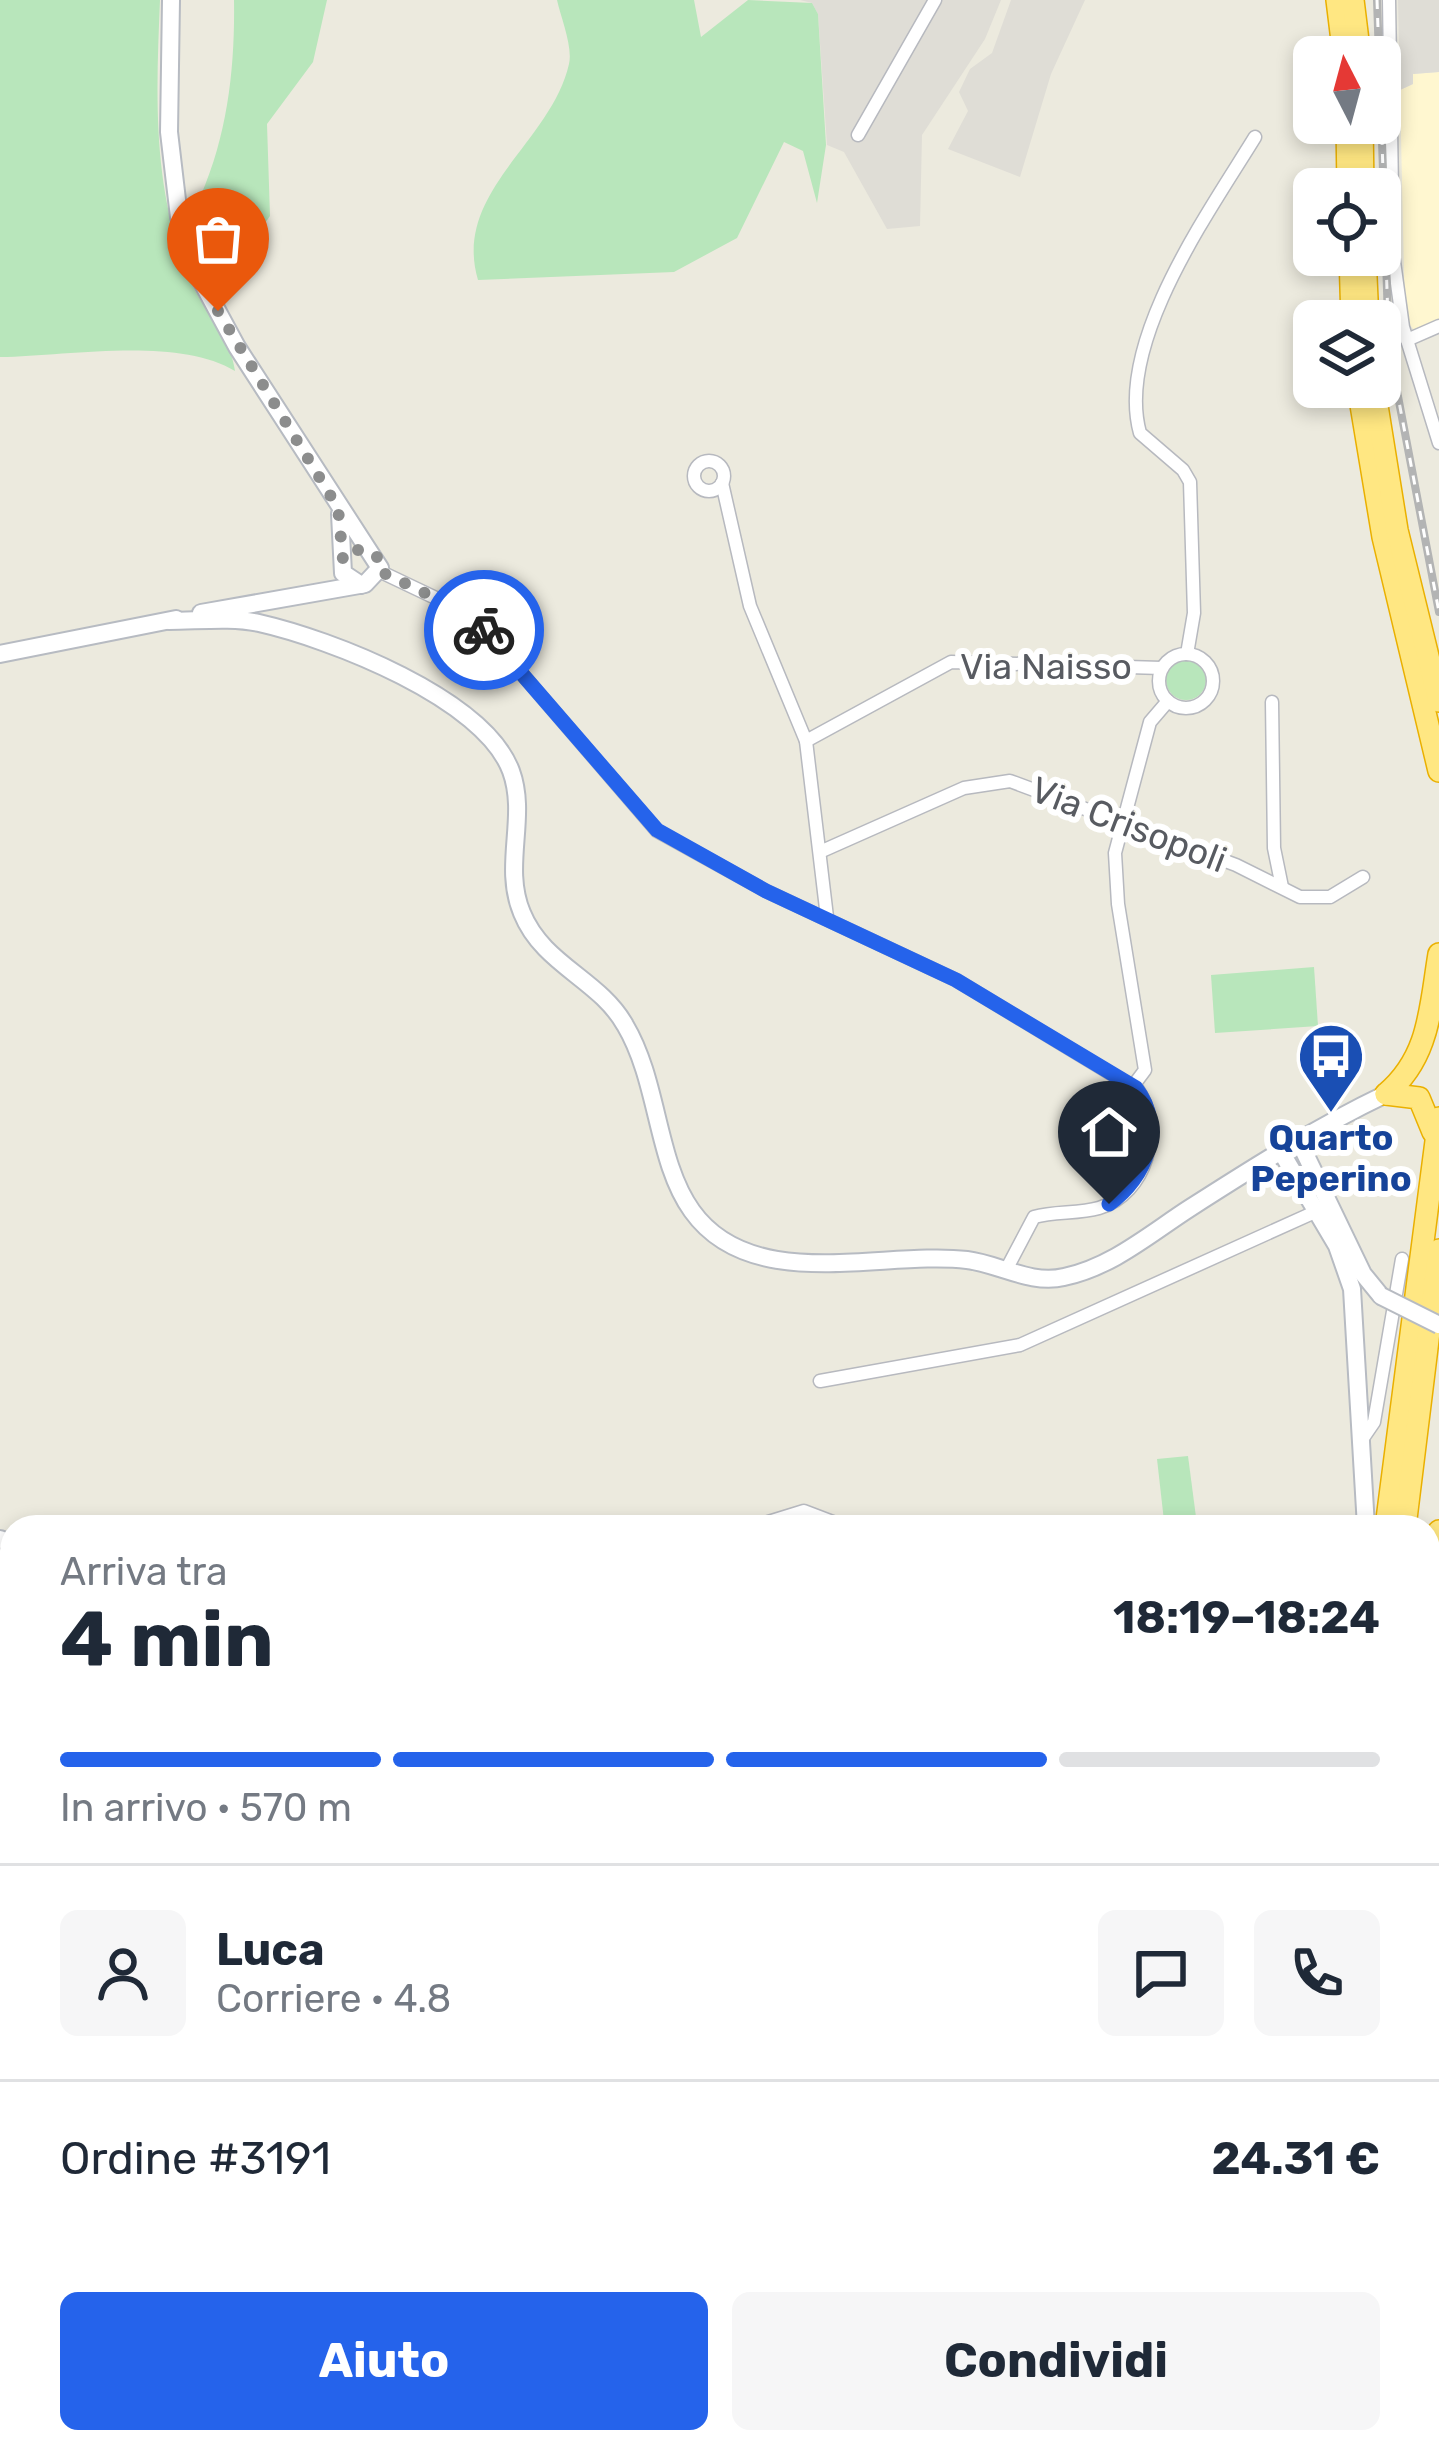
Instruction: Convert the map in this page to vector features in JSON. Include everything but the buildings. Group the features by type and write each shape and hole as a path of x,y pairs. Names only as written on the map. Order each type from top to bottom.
{"highway":[{"path":"1337,0 1341,36"},
{"path":"1353,0 1357,36"},
{"path":"1362,408 1383,536 1439,771"},
{"path":"1377,408 1397,530 1439,700"},
{"path":"1386,1094 1412,1071 1422,1049 1439,954"},
{"path":"1386,1094 1422,1100 1435,1150"},
{"path":"1388,1515 1439,1118"},
{"path":"1406,1515 1439,1250"}],"street":[{"path":"171,0 169,131 178,217 198,275 338,508 378,558 379,571"},
{"path":"857,134 935,0"},
{"path":"1389,0 1393,254 1407,340 1439,443"},
{"path":"1187,654 1194,613 1190,482 1183,470 1139,434 1136,394 1156,308 1255,137"},
{"path":"1407,340 1439,326"},
{"path":"721,491 750,606 806,741 827,917"},
{"path":"338,508 343,563 349,580 362,585"},
{"path":"316,592 352,550 369,550"},
{"path":"0,653 362,585 379,571"},
{"path":"379,571 442,601 497,642 657,830 766,891 956,980 1133,1086 1146,1106 1150,1137 1138,1176 1100,1208 1034,1217 1006,1270"},
{"path":"276,600 283,618 299,634"},
{"path":"256,603 272,627"},
{"path":"169,621 242,621 299,634 358,656 475,723 503,754 517,804 511,863 521,911 544,950 626,1025 654,1093 676,1179 705,1226 737,1247 776,1257 850,1263 966,1260 1050,1280 1078,1274 1132,1248 1298,1139 1386,1094"},
{"path":"1187,654 1208,665 1212,687 1204,700 1190,707 1168,701 1160,686 1162,668 1187,654"},
{"name":"Via Naisso","path":"806,741 951,662 1162,668"},
{"path":"1133,1086 1145,1070 1118,904 1115,853 1150,722 1168,701"},
{"path":"1272,702 1274,848 1282,887"},
{"name":"Via Crisopoli","path":"822,851 964,788 992,781 1027,784 1319,900 1363,877"},
{"path":"1298,1139 1363,1274 1381,1296 1439,1325"},
{"path":"1280,1150 1337,1246 1352,1288 1366,1515"},
{"path":"820,1381 1020,1345 1315,1212"},
{"path":"1363,1438 1374,1422 1402,1258"}],"shaded area":[{"path":"800,0 1001,0 985,39 922,135 920,226 887,229 844,152 827,145 818,14 812,3"},
{"path":"1011,0 1085,0 1051,74 1020,177 948,149 968,111 959,92 970,69 992,53"},
{"path":"1398,0 1439,0 1439,72 1413,74 1413,84 1401,90"},
{"path":"1439,72 1439,320 1414,330 1405,319 1401,136 1401,90 1413,84 1413,74"}],"green space":[{"path":"0,0 160,0 159,141 168,210 189,278 228,346 235,371 211,360 154,351 0,357"},
{"path":"234,0 327,0 313,62 267,124 270,216 257,234 201,195 218,148 228,99"},
{"path":"557,0 694,0 701,37 748,0 812,3 818,14 826,145 817,203 803,151 784,142 737,238 674,272 478,280 474,249 479,220 507,169 544,119 569,64"},
{"path":"1186,660 1200,666 1206,680 1200,694 1186,700 1172,694 1166,680 1172,666"},
{"path":"1314,967 1318,1026 1215,1033 1211,975"},
{"path":"1188,1456 1196,1515 1163,1515 1157,1459"}],"railway":[{"path":"1377,0 1378,36"},
{"path":"1382,144 1389,349 1439,612"}],"way so far":[{"path":"218,311 338,508 345,538 343,560 352,550 369,550 378,558 379,571 442,601 484,630"}],"place":[{"name":"Quarto Peperino","path":"1331,1115"}],"route":[{"path":"484,630 508,652 632,807 657,830 766,891 956,980 1136,1088 1146,1106 1149,1147 1138,1176 1109,1204"}]}
